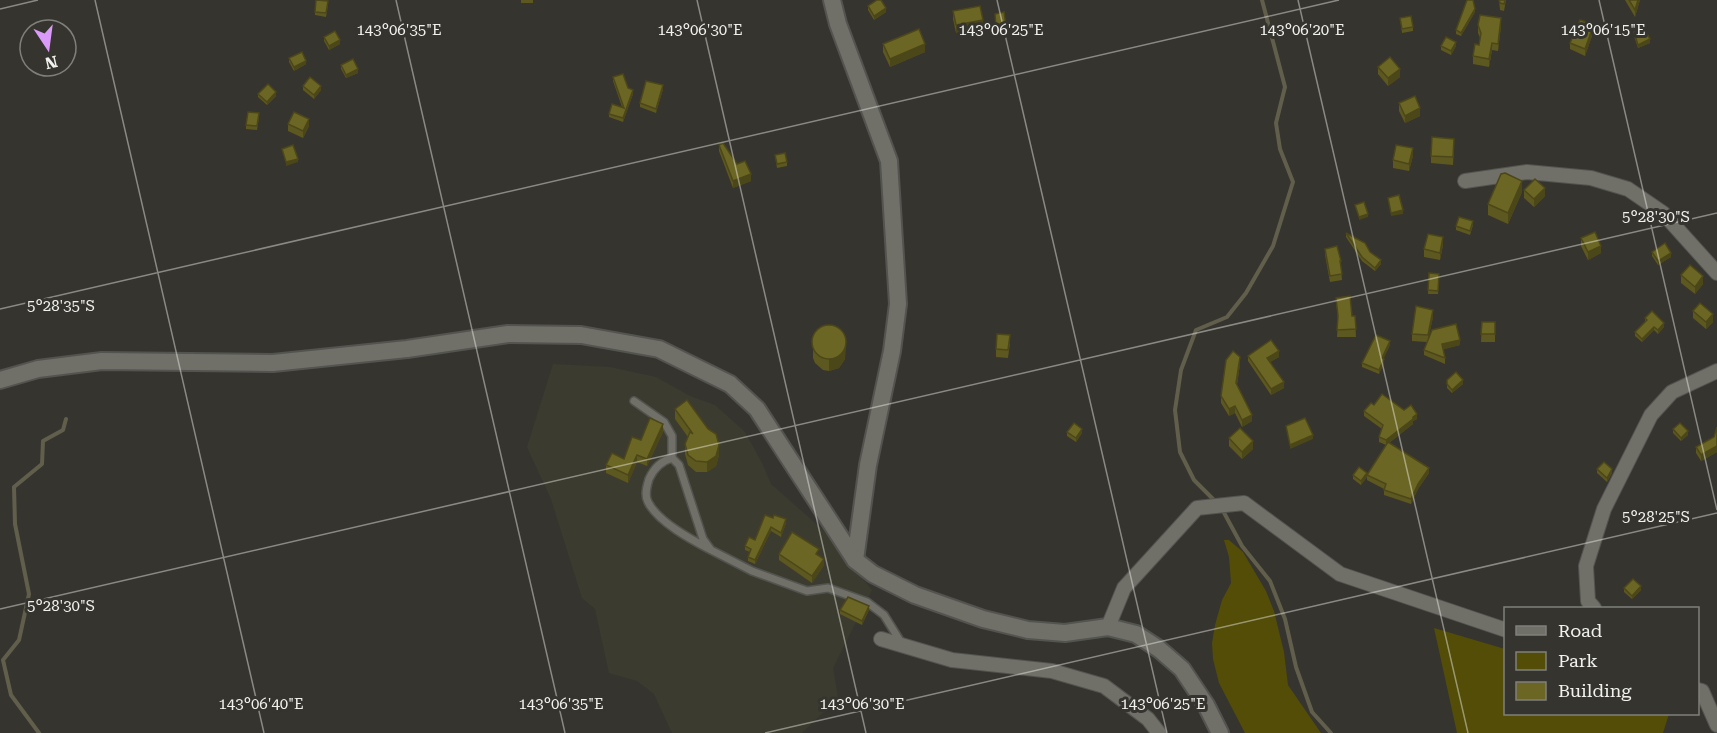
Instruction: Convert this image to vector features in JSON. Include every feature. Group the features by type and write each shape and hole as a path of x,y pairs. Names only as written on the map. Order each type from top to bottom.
{"street":[{"path":"832,0 838,24 889,161 898,304 892,351 868,465 855,560"},
{"path":"1465,181 1527,172 1591,178 1628,189 1663,213 1717,273"},
{"path":"0,380 38,369 102,361 273,363 407,349 508,334 581,335 659,349 730,384 757,409 855,560 873,574 915,594 983,618 1028,630 1065,633 1108,627 1136,634 1159,649 1182,669 1221,733"},
{"path":"1592,607 1588,601 1586,566 1604,509 1651,415 1672,392 1717,371"},
{"path":"1108,627 1124,588 1197,508 1244,503 1340,574 1504,629"},
{"path":"882,639 952,660 1052,671 1104,686 1148,719 1159,733"},
{"path":"1699,687 1717,725"}],"lane":[{"path":"634,401 664,422 672,436 672,458 679,465 703,538 711,550"},
{"path":"672,458 662,460 651,475 646,488 648,501 661,518 687,537 753,571 807,591 828,588 867,602 884,615 903,646"}],"shaded area":[{"path":"553,364 610,367 656,377 690,396 715,405 745,432 771,484 823,530 872,590 833,668 838,698 802,733 672,733 654,694 637,681 609,673 595,609 582,598 551,499 527,447"}],"green space":[{"path":"1224,540 1229,540 1243,552 1266,591 1274,611 1284,652 1288,685 1321,733 1245,733 1219,683 1212,643 1222,600 1231,583 1229,557"},
{"path":"1434,628 1504,649 1504,715 1669,715 1663,733 1457,733"}],"building":[{"path":"316,0 328,1 326,13 315,12"},
{"path":"881,0 886,8 874,16 868,6"},
{"path":"1467,0 1473,0 1475,9 1461,33 1456,30"},
{"path":"1629,0 1638,0 1635,10"},
{"path":"980,6 983,20 956,25 953,11"},
{"path":"1004,12 1006,26 996,27 995,14"},
{"path":"1480,15 1501,18 1498,44 1492,43 1489,59 1473,56 1475,44 1479,45"},
{"path":"1411,16 1413,27 1402,29 1400,18"},
{"path":"1580,20 1594,24 1585,49 1570,43"},
{"path":"1643,27 1650,39 1638,45 1634,32"},
{"path":"919,29 925,44 890,59 883,44"},
{"path":"335,31 340,40 329,46 324,37"},
{"path":"1446,37 1456,42 1451,51 1441,46"},
{"path":"302,52 306,61 294,67 289,58"},
{"path":"1390,57 1400,69 1388,78 1378,67"},
{"path":"353,59 358,69 346,75 341,65"},
{"path":"623,74 628,88 633,90 623,118 609,114 612,104 624,108 613,77"},
{"path":"310,77 321,86 314,95 303,86"},
{"path":"646,81 663,85 656,109 640,103"},
{"path":"268,84 276,92 267,102 258,94"},
{"path":"1415,96 1420,108 1405,116 1399,103"},
{"path":"248,112 259,113 257,126 246,125"},
{"path":"294,112 309,119 303,131 288,124"},
{"path":"1432,137 1454,139 1453,157 1431,156"},
{"path":"723,143 737,164 745,161 751,174 733,181 719,145"},
{"path":"293,145 298,159 286,162 282,149"},
{"path":"1396,145 1413,148 1409,164 1393,160"},
{"path":"785,153 787,162 777,164 775,155"},
{"path":"1505,173 1522,181 1508,213 1488,204 1501,174"},
{"path":"1535,179 1545,188 1534,199 1524,190"},
{"path":"1399,195 1403,210 1391,213 1388,198"},
{"path":"1364,202 1368,214 1359,217 1355,205"},
{"path":"1459,217 1473,221 1470,231 1456,226"},
{"path":"1595,232 1601,246 1588,252 1581,238"},
{"path":"1346,233 1365,243 1370,252 1381,260 1375,268 1362,257"},
{"path":"1428,234 1443,237 1440,253 1424,249"},
{"path":"1665,243 1671,253 1658,261 1652,252"},
{"path":"1337,246 1342,274 1330,276 1325,249"},
{"path":"1690,265 1703,276 1695,287 1681,275"},
{"path":"1429,273 1439,274 1438,291 1428,290"},
{"path":"1350,296 1356,329 1337,330 1336,298"},
{"path":"1700,303 1713,314 1706,322 1693,311"},
{"path":"1416,306 1433,310 1428,335 1412,334"},
{"path":"1652,311 1664,323 1658,330 1654,327 1642,339 1635,332"},
{"path":"1482,322 1495,322 1495,334 1481,334"},
{"path":"1456,324 1460,340 1442,344 1445,358 1424,350 1432,330"},
{"path":"829,325 841,330 846,342 841,354 829,359 817,354 812,342 817,330"},
{"path":"997,334 1010,335 1008,350 996,349"},
{"path":"1376,335 1390,341 1379,370 1362,363"},
{"path":"1271,340 1279,351 1267,358 1284,382 1271,389 1248,356"},
{"path":"1233,351 1240,357 1236,383 1252,415 1242,420 1235,406 1229,409 1221,396 1226,360"},
{"path":"1456,372 1463,380 1452,390 1447,380"},
{"path":"1382,394 1404,410 1411,405 1417,414 1386,440 1379,437 1383,425 1364,411 1371,403 1374,405"},
{"path":"687,400 708,429 716,434 719,445 716,456 707,462 696,461 688,455 685,444 690,432 693,434 675,409"},
{"path":"650,418 663,424 647,459 637,455 628,475 606,465 612,453 624,459 632,437 641,440"},
{"path":"1305,418 1313,435 1290,445 1286,426"},
{"path":"1074,423 1082,429 1076,438 1067,432"},
{"path":"1680,423 1688,431 1681,438 1673,429"},
{"path":"1717,427 1717,446 1701,455 1696,447 1714,437"},
{"path":"1240,428 1253,441 1242,452 1229,438"},
{"path":"1388,442 1429,468 1411,499 1384,490 1386,484 1367,475"},
{"path":"1604,462 1612,469 1607,478 1597,469"},
{"path":"1359,467 1367,473 1361,481 1353,475"},
{"path":"765,515 786,519 781,533 771,527 755,560 748,557 751,549 745,546 749,537 755,540"},
{"path":"792,532 819,549 816,554 824,559 812,576 779,554"},
{"path":"1633,579 1641,586 1632,596 1624,588"},
{"path":"848,597 869,606 862,621 840,610"}],"waterway":[{"path":"1217,503 1194,480 1180,452 1175,410 1181,370 1196,330 1227,317 1246,293 1273,246 1293,182 1280,149 1276,123 1285,87 1262,0"},
{"path":"39,733 11,695 3,660 19,640 29,594 15,524 14,487 42,464 43,441 63,430 66,419"},
{"path":"1222,509 1242,546 1270,581 1285,619 1296,667 1312,712 1331,733"}]}
